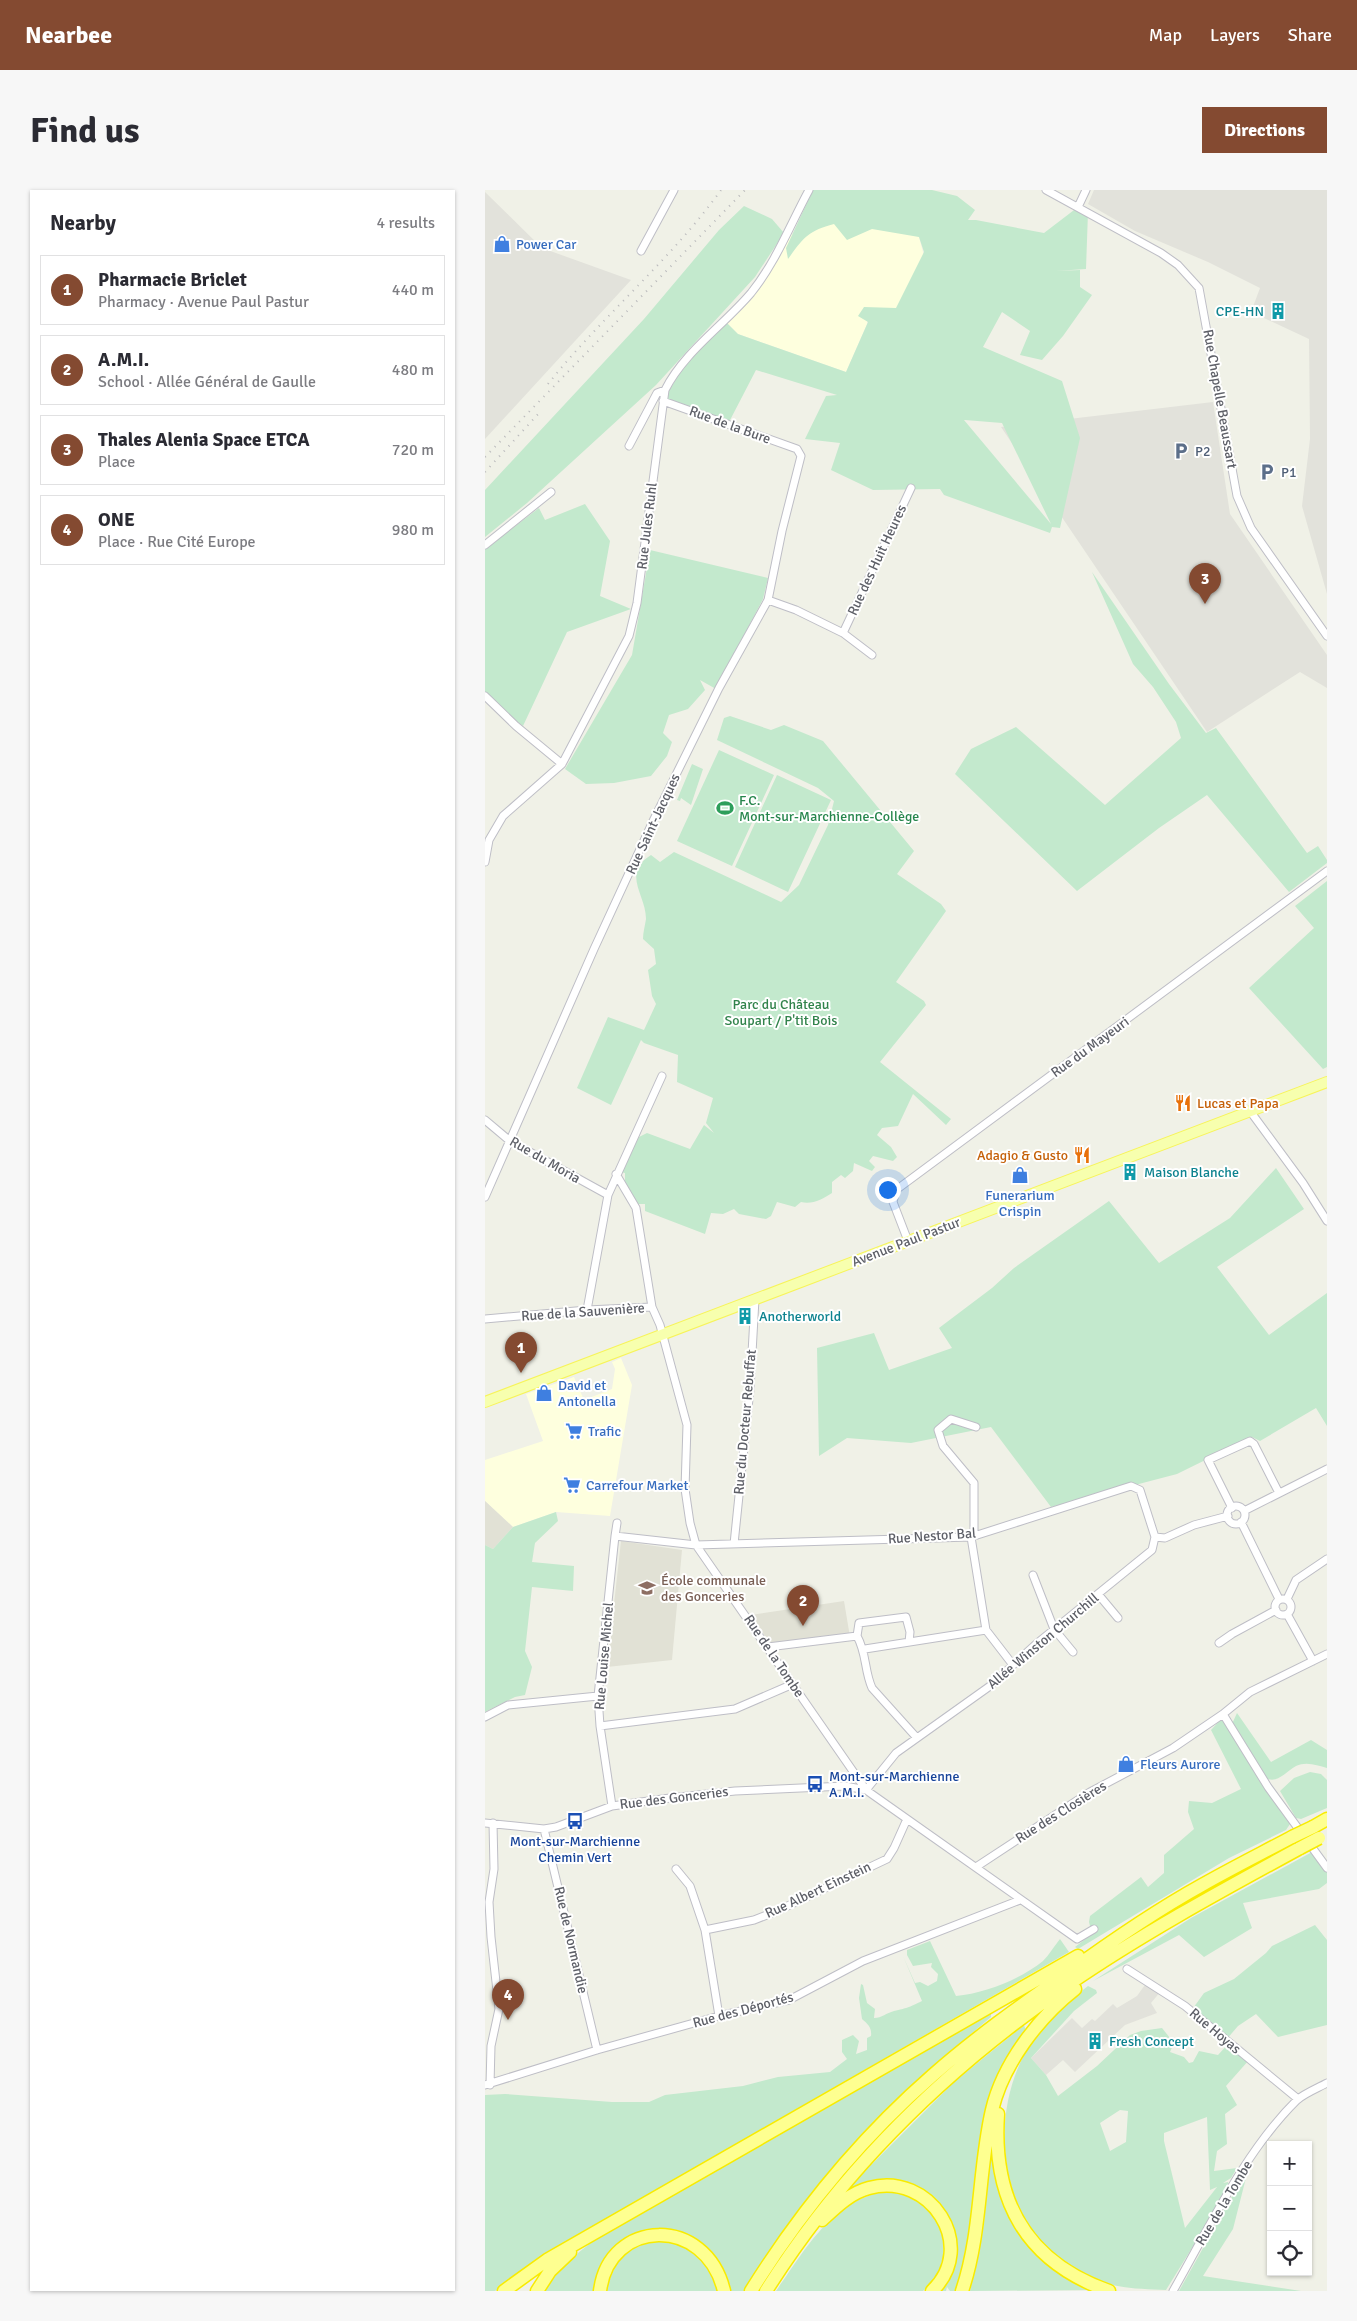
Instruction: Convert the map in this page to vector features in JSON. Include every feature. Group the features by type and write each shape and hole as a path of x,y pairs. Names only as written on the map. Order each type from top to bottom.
{"highway":[{"path":"766,2291 816,2218 850,2175 917,2106 979,2052 1045,2001 1097,1965 1206,1899 1300,1848 1320,1832 1327,1819"},
{"path":"751,2291 791,2231 830,2181 902,2104 999,2020 1120,1936 1201,1885 1293,1837 1320,1832"},
{"path":"504,2291 523,2275 589,2236 1035,1982 1108,1936 1120,1936"},
{"path":"962,2290 977,2233 986,2143 992,2109 1001,2082 1023,2044 1038,2023 1083,1983 1097,1965"},
{"path":"1007,2072 999,2111 998,2153 1002,2180 1013,2211 1035,2246 1047,2258 1077,2278 1109,2291"},
{"path":"805,2235 840,2203 869,2188 891,2186 914,2192 927,2199 937,2209 950,2238 951,2249 946,2272 940,2283 932,2291"},
{"path":"600,2291 601,2280 607,2267 628,2244 645,2237 664,2234 682,2238 699,2247 721,2275 724,2291"},
{"path":"537,2291 550,2271 589,2236"}],"main road":[{"name":"Avenue Paul Pastur","path":"485,1402 1327,1082"}],"street":[{"path":"641,251 674,190"},
{"name":"Rue Jules Ruhl","path":"485,862 489,840 503,816 562,764 629,636 634,620 665,390 684,362 749,295 766,274 809,190"},
{"name":"Rue Chapelle Beaussart","path":"1046,190 1161,253 1178,264 1199,288 1237,496 1251,528 1327,636"},
{"path":"1078,207 1086,190"},
{"path":"629,446 657,393 665,390"},
{"name":"Rue de la Bure","path":"663,401 797,449"},
{"name":"Rue Saint-Jacques","path":"485,1197 593,949 654,819 719,688 768,600 782,531 801,456 797,449"},
{"name":"Rue des Huit Heures","path":"843,633 911,488"},
{"path":"485,545 551,492"},
{"path":"768,600 797,610 843,633 871,655"},
{"path":"485,696 516,726 562,764"},
{"name":"Rue du Mayeuri","path":"908,1241 893,1202 896,1190 1327,871"},
{"path":"587,1310 608,1196 616,1174 661,1076"},
{"path":"1250,1111 1303,1182 1327,1221"},
{"name":"Rue du Moria","path":"485,1120 510,1141 608,1196"},
{"path":"616,1174 636,1208 652,1307"},
{"name":"Rue du Docteur Rebuffat","path":"734,1544 750,1389 755,1299"},
{"name":"Rue de la Sauvenière","path":"485,1320 587,1310 652,1307 662,1334"},
{"name":"Rue de la Tombe","path":"662,1334 687,1425 685,1489 690,1523 696,1545 866,1790 976,1866 1020,1900"},
{"path":"977,1427 951,1419 938,1430 943,1446 974,1483 973,1536 986,1630 1013,1664"},
{"path":"1232,1508 1208,1460 1250,1441 1254,1444 1279,1493"},
{"path":"1244,1511 1327,1469"},
{"name":"Rue Nestor Bal","path":"696,1545 973,1536 1131,1486 1140,1490 1155,1537"},
{"path":"1228,1516 1233,1523 1241,1522 1245,1516 1244,1511 1240,1507 1232,1508"},
{"path":"1155,1537 1165,1538 1194,1525 1228,1516 1232,1508"},
{"path":"1241,1522 1283,1599 1292,1605 1291,1611 1287,1614 1279,1614 1275,1605 1283,1599 1296,1580 1327,1559"},
{"name":"Rue Louise Michel","path":"612,1806 600,1726 598,1696 617,1523"},
{"path":"615,1536 696,1545"},
{"name":"Allée Winston Churchill","path":"866,1790 896,1753 990,1686 1054,1629 1153,1550 1155,1537"},
{"path":"1033,1575 1054,1629 1073,1652"},
{"path":"1098,1594 1118,1618"},
{"path":"1219,1643 1276,1610"},
{"path":"1287,1614 1313,1661"},
{"path":"909,1642 910,1632 906,1617 859,1623 857,1636 865,1649 868,1678 872,1688 917,1738"},
{"path":"865,1649 986,1630"},
{"path":"768,1647 857,1636"},
{"name":"Rue des Closières","path":"976,1866 1090,1792 1173,1748 1223,1714 1250,1692 1327,1654"},
{"path":"600,1726 735,1709 793,1684"},
{"path":"485,1717 509,1705 598,1696"},
{"path":"1223,1714 1268,1787 1327,1868"},
{"name":"Rue des Gonceries","path":"485,1823 544,1829 556,1827 612,1806 735,1791 845,1786 866,1790"},
{"name":"Rue Albert Einstein","path":"705,1930 754,1920 887,1859 907,1819"},
{"path":"488,2085 488,2045 499,2010 488,1938 489,1902 494,1869 493,1823"},
{"name":"Rue de Normandie","path":"544,1829 597,2050"},
{"path":"676,1869 690,1886 705,1930 719,2016"},
{"path":"1020,1900 1077,1939 1094,1929"},
{"name":"Rue des Déportés","path":"488,2085 597,2050 719,2016 789,2000 863,1961 1020,1900"},
{"name":"Rue Hoyas","path":"1127,1969 1185,2006 1299,2098"},
{"name":"Rue de la Tombe","path":"1173,2291 1248,2162 1299,2098 1327,2083"}],"shaded area":[{"path":"1094,190 1327,190 1327,594 1302,506 1310,439 1309,339 1251,312 1260,288 1208,262 1135,231 1088,204"},
{"path":"485,192 542,248 631,280 485,439"},
{"path":"812,220 910,232 919,237 923,252 924,261 901,310 868,309 867,324 846,372 738,334 727,323 762,284 781,255 791,235"},
{"path":"1213,402 1230,514 1327,655 1327,688 1300,672 1207,732 1001,427"},
{"path":"621,1358 632,1385 610,1516 556,1512 513,1527 485,1501 485,1460 543,1441 526,1394 574,1377 584,1400 612,1389 615,1369 612,1362"},
{"path":"485,1501 513,1527 493,1549 485,1545"},
{"name":"École communale des Gonceries","path":"621,1541 682,1550 672,1660 607,1667"},
{"path":"844,1601 850,1637 770,1644 751,1615"},
{"path":"1147,1982 1161,1991 1151,2003 1157,2013 1125,2025 1075,2072 1063,2060 1046,2075 1031,2058 1072,2018 1082,2028 1092,2019 1095,2021 1113,2004 1117,2008 1137,1996"}],"green space":[{"path":"813,190 932,190 957,196 975,210 968,220 1044,233 1078,207 1088,212 1086,269 1056,271 1080,270 1080,287 1092,295 1063,336 1042,360 1020,355 1030,331 1002,312 983,347 1062,381 1080,438 1060,528 1052,527 1050,533 944,495 940,489 873,490 831,470 840,443 805,439 826,396 837,395 756,370 728,424 663,401 687,360 727,323 738,334 846,372 868,322 858,316 864,307 896,308 924,252 919,237 872,229 847,240 834,224 812,232 798,245 788,259 786,248","holes":["964,420 1002,423 1051,524"]},
{"path":"744,206 772,219 784,233 755,277 656,385 527,503 485,537 485,490 644,319 719,230"},
{"path":"585,504 610,541 600,596 631,609 567,632 523,726 497,708 485,693 485,549 539,508 545,520"},
{"path":"650,550 768,578 763,599 716,689 700,680 705,690 688,709 669,715 663,733 672,742 667,756 651,776 614,783 586,784 565,769 632,655"},
{"path":"1092,572 1169,684 1206,733 1216,728 1307,853 1318,846 1327,860 1327,863 1289,892 1207,795 1159,828 1077,891 955,774 971,749 1016,727 1105,805 1181,738 1176,722 1153,687 1133,664"},
{"name":"Parc du Château Soupart / P'tit Bois","path":"730,716 771,730 784,725 823,741 914,851 897,874 941,904 946,911 896,982 924,1001 926,1005 880,1062 951,1119 946,1125 913,1094 898,1126 882,1128 877,1135 891,1147 897,1157 893,1161 873,1156 869,1161 875,1167 872,1171 854,1163 853,1171 845,1178 841,1175 832,1182 832,1193 829,1195 813,1202 801,1202 795,1207 777,1202 771,1216 766,1219 739,1214 734,1209 723,1214 711,1213 705,1234 645,1211 645,1204 638,1204 625,1183 625,1173 620,1172 639,1137 647,1133 690,1149 704,1125 714,1133 706,1123 713,1098 677,1082 678,1055 644,1043 641,1040 611,1105 577,1088 608,1017 644,1030 656,1004 652,996 648,970 656,964 654,949 643,939 646,919 645,910 636,877 642,862 651,855 660,862 674,852 781,902 799,885 828,825 834,801 818,788 717,740 724,718"},
{"name":"F.C. Mont-sur-Marchienne-Collège","path":"719,750 774,775 732,866 677,841"},
{"path":"692,764 703,769 691,805 681,798 680,801 677,800"},
{"name":"F.C. Mont-sur-Marchienne-Collège","path":"777,775 831,800 788,892 735,867"},
{"path":"1327,881 1327,1067 1323,1069 1249,988 1314,928 1295,906"},
{"path":"1276,1168 1304,1209 1217,1267 1269,1335 1327,1293 1327,1426 1316,1408 1260,1441 1252,1437 1177,1474 1051,1507 991,1427 911,1443 847,1438 819,1456 817,1348 874,1333 889,1370 952,1348 939,1328 992,1288 1014,1268 1109,1201 1159,1263 1230,1218"},
{"path":"556,1512 558,1521 535,1543 532,1562 574,1566 573,1591 532,1587 525,1651 532,1667 525,1695 515,1697 485,1712 485,1545 493,1549 513,1527"},
{"path":"1237,1713 1271,1762 1311,1740 1327,1750 1327,1768 1304,1764 1296,1766 1274,1780 1265,1778 1232,1724"},
{"path":"1223,1717 1290,1824 1286,1830 1229,1858 1078,1949 1075,1947 1092,1934 1089,1922 1090,1916 1141,1877 1148,1887 1164,1873 1164,1855 1194,1829 1188,1812 1189,1801 1212,1803 1241,1789 1211,1730"},
{"path":"1310,1772 1321,1774 1327,1780 1327,1808 1301,1819 1296,1818 1280,1791 1294,1778"},
{"path":"1312,1852 1327,1872 1327,1883 1319,1889 1243,1903 1252,1928 1204,1957 1179,1935 1093,1981 1191,1918"},
{"path":"1315,1925 1327,1940 1327,2025 1278,2037 1256,2014 1238,2026 1226,2040 1191,2011 1204,1993 1234,1979 1272,1946"},
{"path":"1060,1939 1069,1952 547,2253 495,2291 485,2291 485,2095 505,2094 612,2102 649,2102 665,2095 743,2086 778,2077 830,2072 847,2059 842,2052 842,2040 853,2035 859,2041 856,2054 867,2050 867,2038 871,2036 871,2031 862,2019 859,1998 861,1984 863,1985 867,2003 875,2009 874,2018 908,2008 922,2001 903,1956 915,1983 920,1982 928,1986 937,1981 938,1974 931,1967 932,1963 913,1966 907,1955 907,1950 930,1941 956,1996 990,1989 1013,1980 1043,1961"},
{"path":"1088,1986 1096,1990 1097,1993 1074,2011 1031,2058 1046,2075 1058,2096 1097,2066 1130,2035 1141,2031 1162,2028 1174,2043 1170,2052 1184,2057 1189,2063 1193,2062 1199,2051 1218,2055 1229,2043 1249,2060 1226,2086 1237,2105 1225,2114 1227,2144 1217,2151 1214,2171 1237,2168 1231,2178 1223,2183 1228,2182 1229,2188 1166,2290 1117,2286 1102,2282 1070,2267 1044,2246 1025,2219 1012,2188 1005,2154 1005,2120 1011,2087 1024,2055 1037,2035 1052,2017","holes":["1120,2110 1128,2111 1126,2142 1110,2151 1100,2123","1207,2117 1210,2190 1217,2187 1185,2228 1164,2141 1164,2133"]},
{"path":"991,2010 991,2017 887,2109 847,2152 810,2196 744,2291 728,2291 718,2263 705,2248 659,2231 602,2266 594,2291 542,2291 571,2258 607,2232"},
{"path":"1024,2025 1026,2031 1010,2056 976,2198 961,2276 956,2291 950,2291 947,2287 946,2291 937,2291 954,2249 915,2188 843,2197 852,2184 954,2082"},
{"path":"991,2140 1017,2225 1093,2290 970,2291 984,2223"},
{"path":"1249,2166 1233,2229 1203,2276 1301,2291 1179,2291"},
{"path":"891,2191 920,2201 933,2214 939,2224 944,2248 942,2260 939,2271 923,2291 776,2291 811,2242 837,2214 853,2203 871,2195"},
{"path":"666,2241 678,2244 694,2252 710,2272 718,2291 606,2291 615,2269 625,2254 633,2248 642,2245"}],"railway":[{"path":"548,384 591,335 680,241 721,190"},
{"path":"485,457 745,190"},
{"path":"485,472 540,412"}],"place":[{"name":"Power Car","path":"502,244"},
{"name":"CPE-HN","path":"1278,311"},
{"name":"P2","path":"1181,451"},
{"name":"P1","path":"1267,472"},
{"name":"Thales Alenia Space ETCA","path":"1205,604"},
{"name":"F.C. Mont-sur-Marchienne-Collège","path":"725,808"},
{"name":"Lucas et Papa","path":"1183,1103"},
{"name":"Adagio & Gusto","path":"1082,1155"},
{"name":"Maison Blanche","path":"1130,1172"},
{"name":"Funerarium Crispin","path":"1020,1175"},
{"name":"Anotherworld","path":"745,1316"},
{"name":"Pharmacie Briclet","path":"521,1373"},
{"name":"David et Antonella","path":"544,1393"},
{"name":"Trafic","path":"574,1431"},
{"name":"Carrefour Market","path":"572,1485"},
{"name":"École communale des Gonceries","path":"647,1588"},
{"name":"A.M.I.","path":"803,1626"},
{"name":"Fleurs Aurore","path":"1126,1764"},
{"name":"Mont-sur-Marchienne A.M.I.","path":"815,1784"},
{"name":"Mont-sur-Marchienne Chemin Vert","path":"575,1821"},
{"name":"ONE","path":"508,2020"},
{"name":"Fresh Concept","path":"1095,2041"}]}
